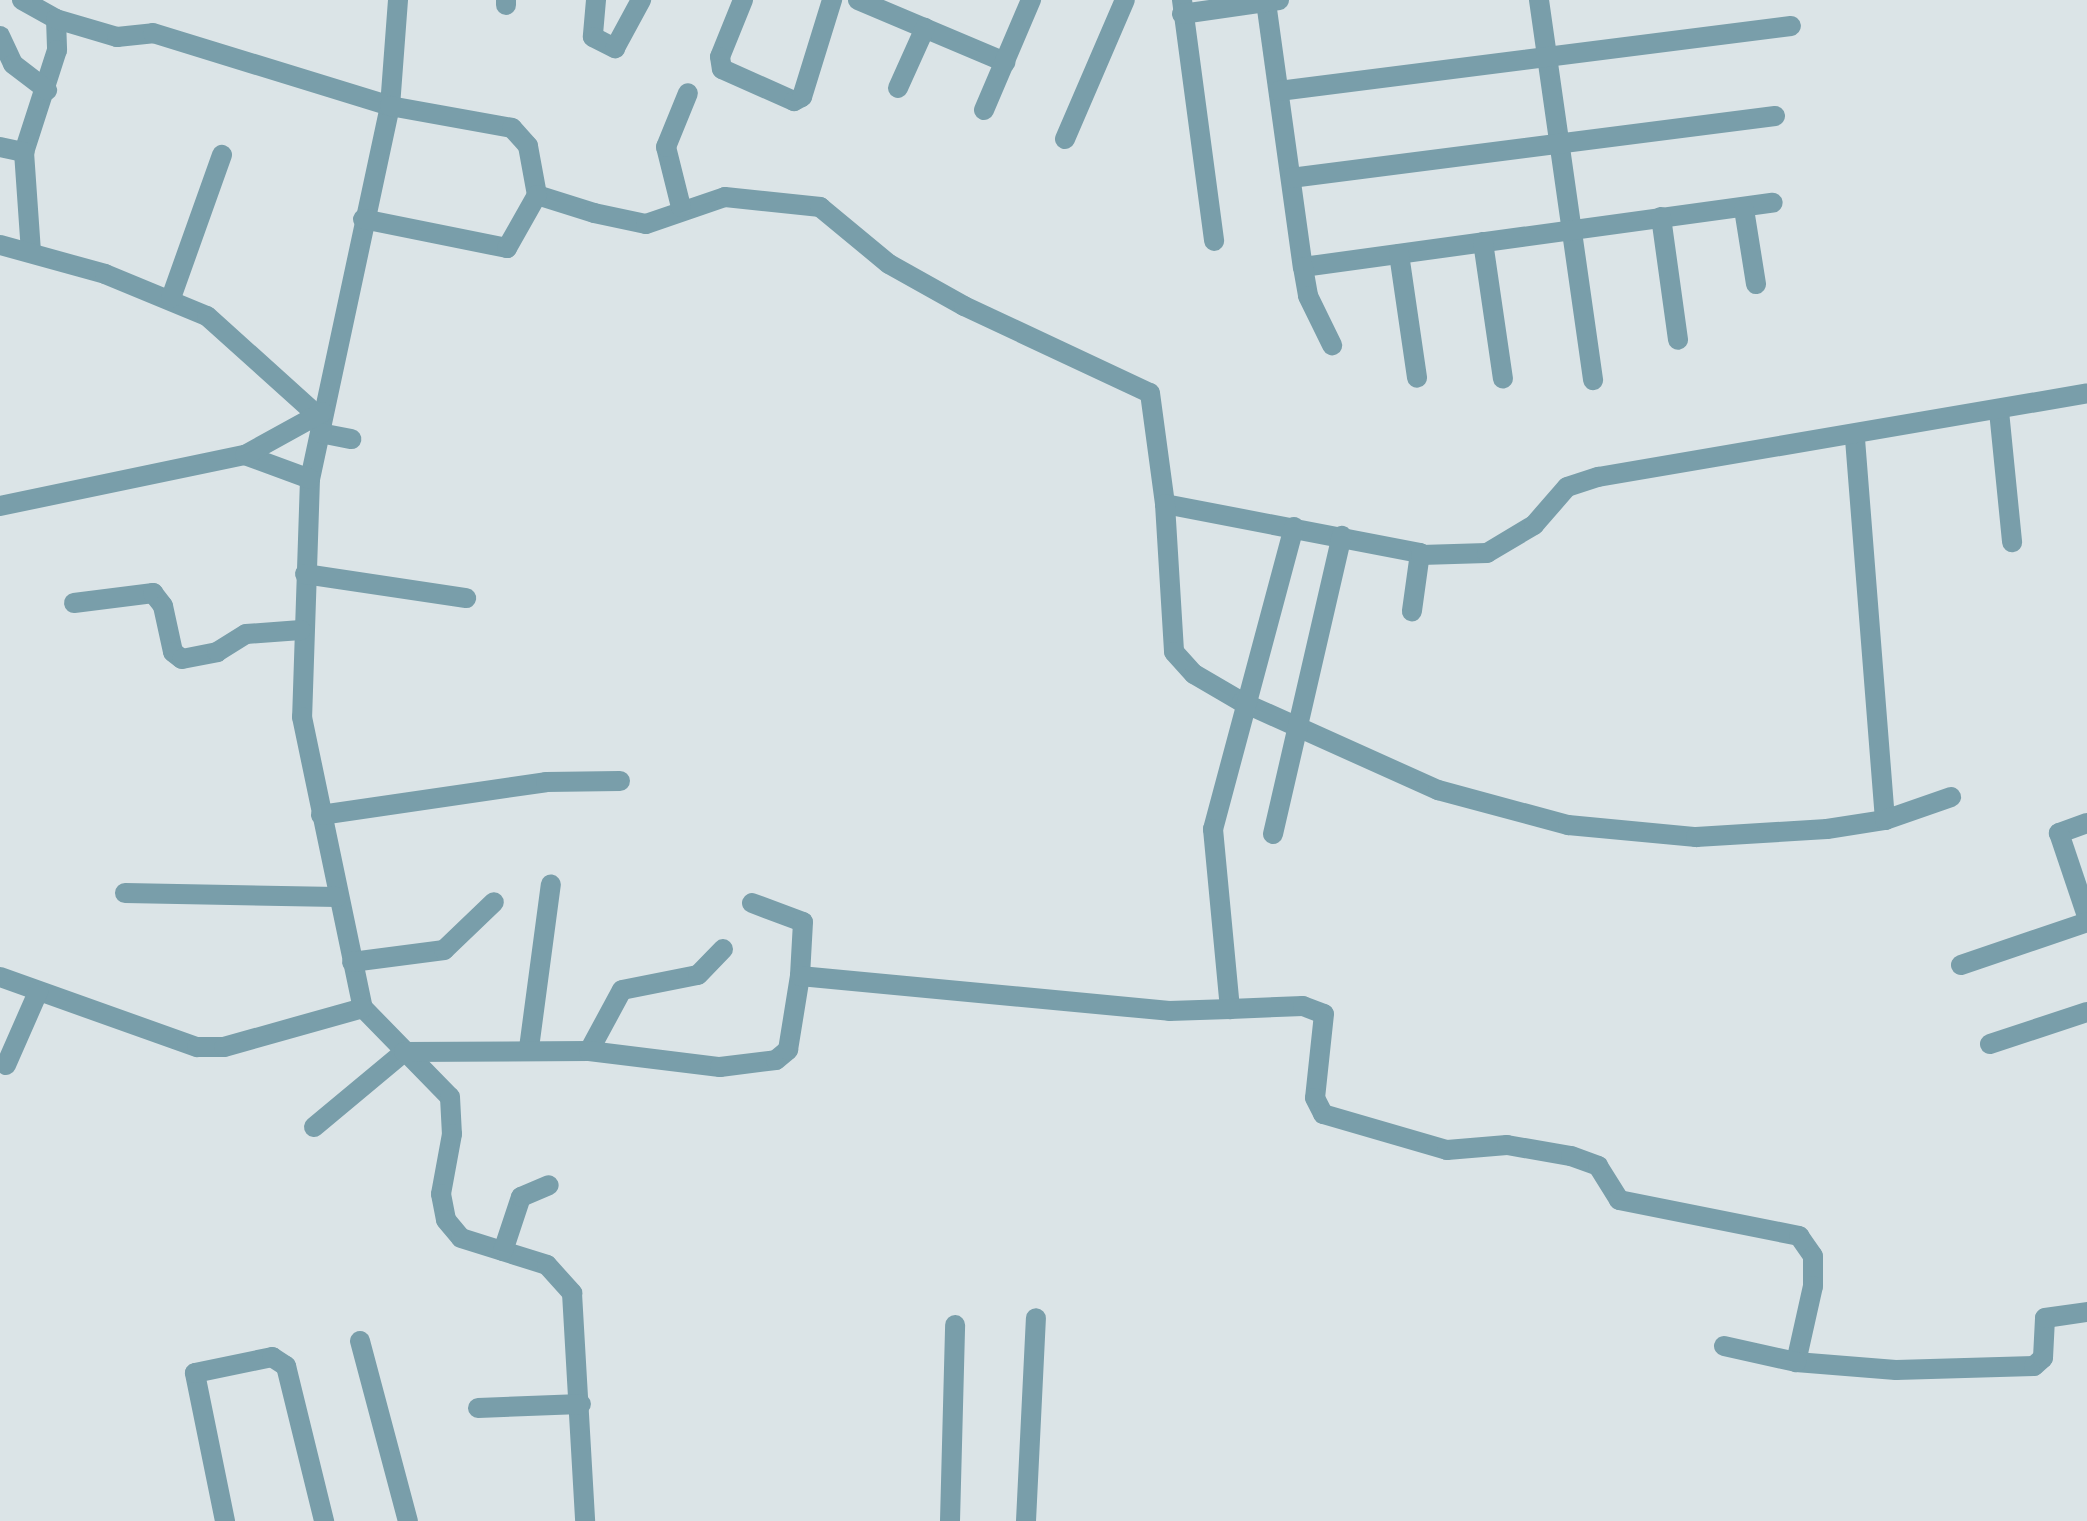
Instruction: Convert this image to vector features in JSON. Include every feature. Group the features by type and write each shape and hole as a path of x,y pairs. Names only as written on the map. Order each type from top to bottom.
{"street":[{"path":"22,0 56,19 116,37 153,33 390,106 514,129 528,146 537,195 507,248 363,219"},
{"path":"398,0 390,106 319,420 310,479 300,630 302,717 363,1008 444,1087 453,1108 441,1194 446,1220 461,1238 548,1264 568,1284 581,1404 585,1521"},
{"path":"596,0 593,37 615,48 641,0"},
{"path":"743,0 720,57 722,68 794,101 802,97 832,0"},
{"path":"858,0 1004,62"},
{"path":"984,110 1031,0"},
{"path":"1065,138 1125,0"},
{"path":"1539,0 1593,380"},
{"path":"1214,240 1182,7 1272,1 1279,91 1308,296 1332,345"},
{"path":"31,253 24,152 58,50 56,19"},
{"path":"1279,91 1792,26"},
{"path":"898,88 925,28"},
{"path":"0,36 13,64 47,90"},
{"path":"681,207 666,146 688,93"},
{"path":"1290,178 1774,116"},
{"path":"0,147 24,152"},
{"path":"171,298 222,155"},
{"path":"537,195 646,224 681,207 725,197 820,206 889,264 949,297 1150,392 1165,504 1174,652 1194,674 1242,702 1438,790 1621,835 1696,838 1886,820 1951,797"},
{"path":"1303,267 1773,203"},
{"path":"1744,208 1756,284"},
{"path":"1661,217 1678,340"},
{"path":"1483,242 1503,378"},
{"path":"0,245 171,298 232,333 319,420 351,440"},
{"path":"1399,254 1417,378"},
{"path":"1165,504 1450,558 1502,547 1534,525 1572,484 2087,393"},
{"path":"1999,411 2012,542"},
{"path":"0,506 245,455 319,420"},
{"path":"1855,435 1886,820"},
{"path":"245,455 310,479"},
{"path":"1230,1009 1214,820 1242,702 1294,527"},
{"path":"1273,834 1342,536"},
{"path":"1412,611 1421,555"},
{"path":"305,574 466,598"},
{"path":"74,603 153,593 163,606 173,652 182,659 217,652 246,634 300,630"},
{"path":"321,815 546,782 620,781"},
{"path":"1961,965 2087,919 2059,833 2087,824"},
{"path":"529,1048 551,884"},
{"path":"125,893 337,896"},
{"path":"352,962 449,947 494,902"},
{"path":"314,1127 404,1052 529,1048 589,1051 708,1066 776,1060 788,1050 806,927 752,903"},
{"path":"589,1051 622,990 698,975 724,949"},
{"path":"800,976 1169,1011 1303,1006 1324,1014 1316,1098 1323,1114 1447,1150 1506,1146 1571,1156 1598,1166 1619,1200 1799,1236 1813,1256 1813,1286 1796,1362"},
{"path":"0,977 197,1047 224,1047 363,1008"},
{"path":"6,1064 38,992"},
{"path":"1990,1044 2087,1012"},
{"path":"503,1252 522,1197 549,1185"},
{"path":"1724,1346 1796,1362 1896,1370 2034,1366 2043,1358 2045,1318 2087,1312"},
{"path":"1026,1521 1036,1318"},
{"path":"950,1521 956,1325"},
{"path":"360,1341 408,1521"},
{"path":"225,1521 194,1373 272,1357 286,1366 324,1521"},
{"path":"478,1408 581,1404"}]}
